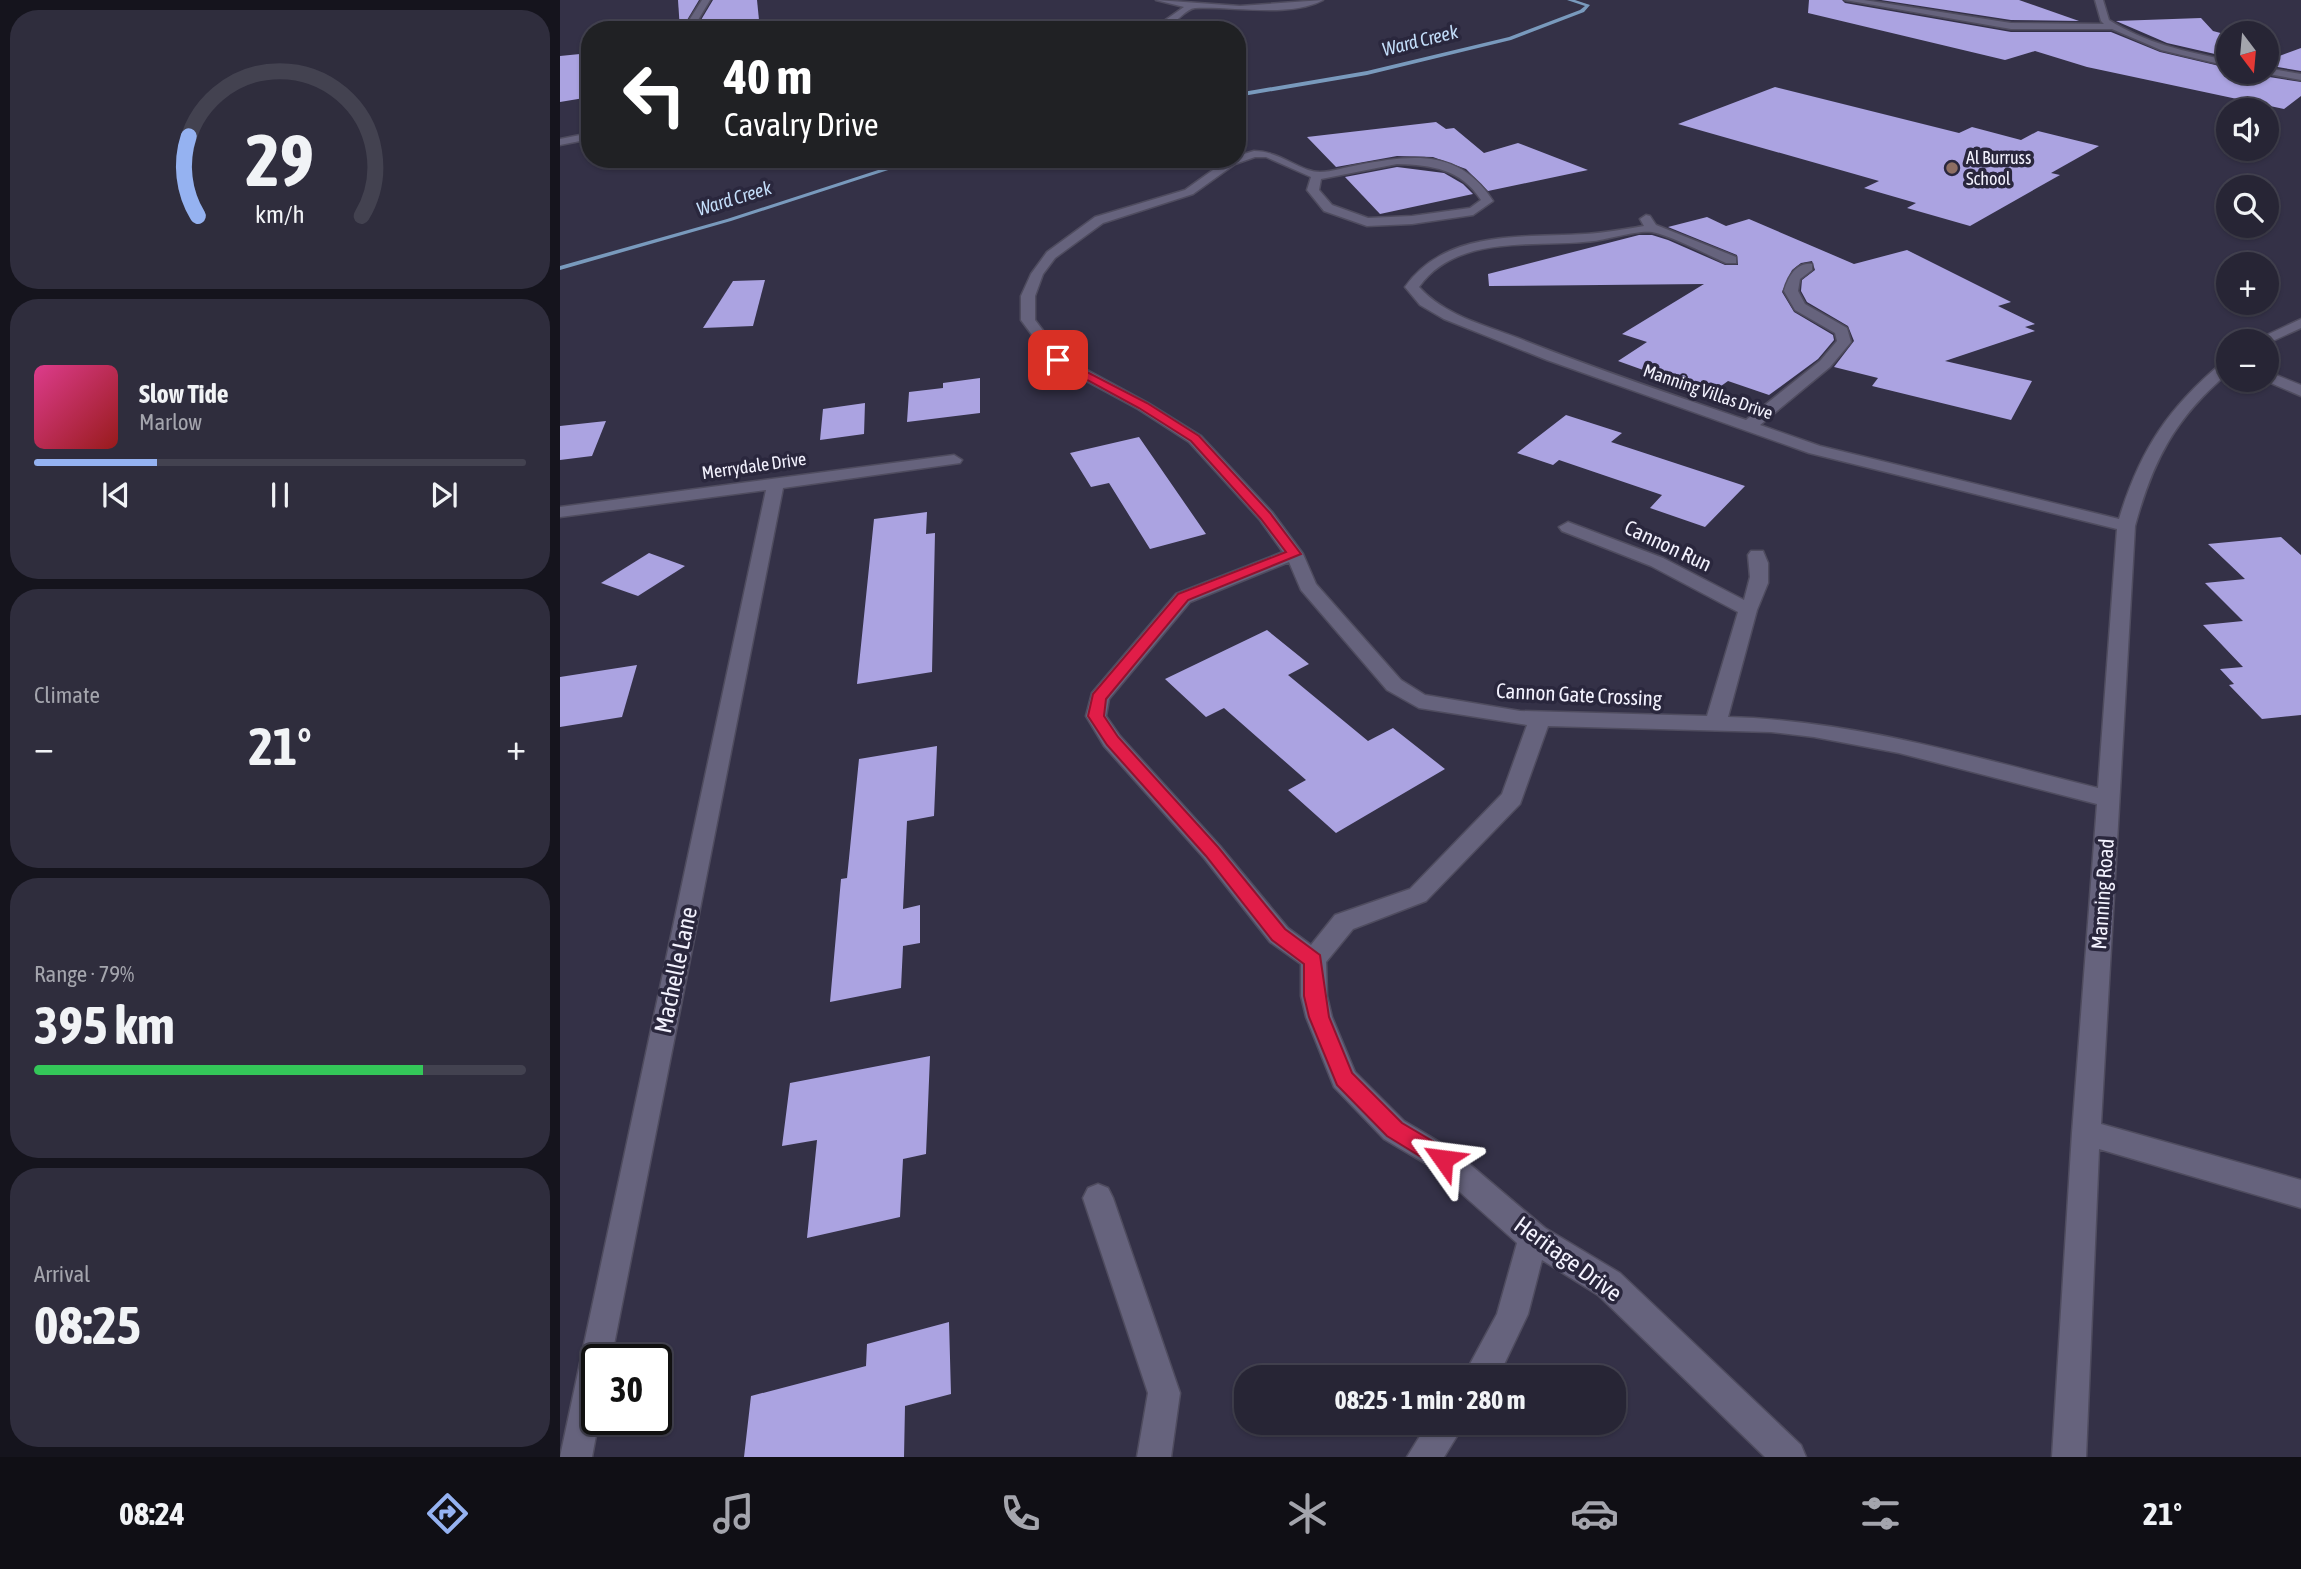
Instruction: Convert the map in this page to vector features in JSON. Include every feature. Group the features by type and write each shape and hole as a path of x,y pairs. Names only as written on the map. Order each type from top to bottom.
{"street":[{"path":"693,21 706,0"},
{"path":"1160,0 1191,5 1252,8 1319,0"},
{"path":"1849,0 2011,26 2112,27 2160,47 2216,60"},
{"path":"2099,0 2102,16 2112,27"},
{"path":"1170,21 1191,5"},
{"path":"2279,74 2301,78"},
{"path":"560,142 581,138"},
{"name":"Cannon Gate Crossing","path":"1246,157 1268,154 1317,176"},
{"path":"1426,162 1453,170 1473,180 1487,201 1473,211 1462,213 1412,220 1367,222 1328,208 1313,190 1317,176 1379,163 1426,162"},
{"name":"Cannon Gate Crossing","path":"1225,168 1189,191 1099,220 1051,256 1037,274 1028,296 1028,320 1058,360 1143,406 1195,439 1266,516 1294,554 1308,586 1394,685 1419,701 1520,718 1771,725 1860,737 2109,799"},
{"name":"Manning Villas Drive","path":"1731,260 1649,223 1590,238 1520,240 1452,253 1418,273 1412,287 1425,302 1449,316 1552,357 1815,450 2126,526"},
{"path":"1749,426 1825,364 1844,342 1842,331 1800,307 1791,291 1794,278 1807,267"},
{"path":"2279,333 2301,323"},
{"name":"Manning Road","path":"2069,1457 2086,1133 2126,526 2137,485 2162,431 2197,391 2216,375"},
{"path":"2279,380 2301,391"},
{"name":"Merrydale Drive","path":"560,512 954,460"},
{"name":"Machelle Lane","path":"575,1457 776,483"},
{"name":"Cannon Run","path":"1568,527 1657,562 1748,610"},
{"path":"1294,554 1183,597 1099,698 1096,716 1112,741 1212,852 1279,935 1313,960 1344,922 1418,895 1512,798 1540,719"},
{"path":"1715,725 1748,610 1758,593 1761,575 1757,555"},
{"name":"Heritage Drive","path":"1313,960 1314,996 1319,1017 1344,1079 1394,1130 1443,1159 1534,1238 1609,1284 1790,1457"},
{"path":"2086,1133 2301,1194"},
{"path":"1098,1198 1164,1392 1154,1457"},
{"path":"1487,1365 1519,1294 1525,1263 1534,1238"},
{"path":"1424,1457 1440,1435"}],"building":[{"path":"678,0 699,0 686,21 679,21"},
{"path":"713,0 757,0 759,21 700,21"},
{"path":"1809,0 1842,0 1845,3 2011,32 2111,32 2160,52 2216,65 2216,84 2279,84 2279,79 2301,82 2301,96 2284,109 2279,108 2279,98 2232,98 2087,67 2035,51 2005,60 1808,13"},
{"path":"1881,0 2019,0 2079,21 2011,20"},
{"path":"2201,18 2216,32 2216,54 2167,43 2116,21"},
{"path":"2301,48 2301,71 2279,67 2279,56"},
{"path":"581,54 581,98 560,102 560,56"},
{"path":"1775,87 1959,133 1972,127 2021,140 2038,131 2099,146 2051,173 2060,175 1970,226 1907,208 1916,203 1864,188 1879,181 1678,124"},
{"path":"1436,122 1446,129 1454,128 1484,153 1518,143 1588,170 1488,191 1466,169 1433,157 1397,156 1336,167 1307,137"},
{"path":"1397,167 1444,173 1463,184 1473,194 1380,214 1345,177"},
{"path":"1707,217 1726,226 1749,219 1854,264 1907,250 2011,302 1998,306 2035,324 2025,327 2035,331 1945,361 2032,381 2011,420 1872,386 1878,378 1834,367 1854,341 1848,326 1807,302 1801,291 1802,280 1815,270 1812,261 1801,263 1792,270 1782,292 1794,312 1833,335 1834,340 1818,359 1769,395 1728,381 1710,394 1618,361 1647,342 1622,334 1704,284 1489,286 1488,274 1639,235 1652,235 1668,240 1725,265 1738,265 1737,255 1668,227"},
{"path":"765,280 753,326 703,328 733,281"},
{"path":"980,378 980,413 907,422 909,392 943,388 943,383"},
{"path":"865,403 864,434 820,440 823,409"},
{"path":"1566,415 1622,433 1611,442 1745,486 1705,527 1650,508 1662,495 1559,460 1553,465 1517,453"},
{"path":"606,421 592,456 560,460 560,426"},
{"path":"1139,437 1206,534 1150,549 1109,483 1091,487 1070,453"},
{"path":"927,512 926,534 935,533 932,672 857,684 874,519"},
{"path":"2281,537 2301,555 2301,715 2262,719 2229,685 2234,684 2220,669 2243,667 2203,625 2243,621 2205,583 2245,579 2208,544"},
{"path":"649,553 685,566 638,596 601,583"},
{"path":"1267,630 1309,664 1288,675 1368,741 1393,728 1445,769 1336,833 1288,790 1306,780 1224,708 1206,717 1165,679"},
{"path":"637,665 622,717 560,727 560,677"},
{"path":"937,746 934,816 907,821 903,909 920,905 920,943 903,946 901,988 830,1002 841,879 847,878 859,759"},
{"path":"930,1056 926,1154 903,1159 900,1217 807,1238 817,1140 782,1146 790,1083"},
{"path":"949,1322 951,1394 905,1406 904,1457 744,1457 751,1396 866,1366 867,1344"}],"waterway":[{"name":"Ward Creek","path":"1246,93 1367,73 1511,38 1582,11 1588,5 1569,0"},
{"name":"Ward Creek","path":"560,268 729,220 891,168"}],"place":[{"name":"Al Burruss School","path":"1952,168"}],"route":[{"path":"1058,360 1143,406 1195,439 1266,516 1294,554 1183,597 1099,698 1096,716 1112,741 1212,852 1279,935 1313,960 1314,996 1319,1017 1344,1079 1394,1130 1443,1159"}]}
